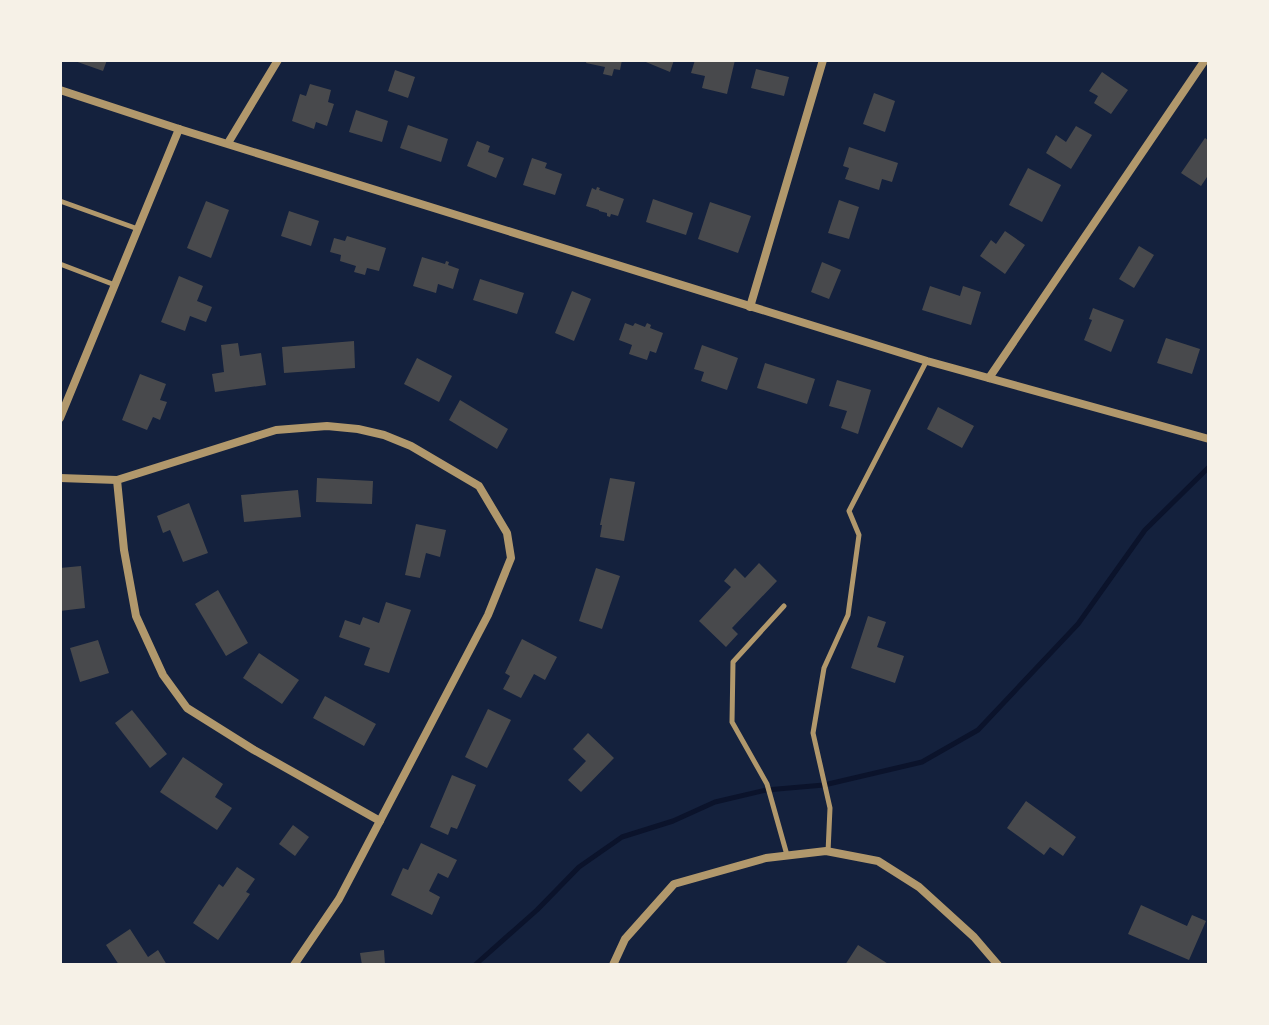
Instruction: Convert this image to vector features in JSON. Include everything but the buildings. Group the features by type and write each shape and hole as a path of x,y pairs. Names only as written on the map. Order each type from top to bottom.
{"street":[{"path":"228,143 278,60"},
{"path":"750,307 823,60"},
{"path":"989,378 1205,60"},
{"path":"60,90 927,361 1209,439"},
{"path":"60,418 179,129"},
{"path":"60,478 117,480 276,430 327,426 358,429 411,446 479,486 507,533 511,558 488,615 339,899 294,965"},
{"path":"117,480 124,550 136,616 163,675 187,708 380,821"},
{"path":"613,965 625,939 674,884 766,858 828,852 878,861 919,887 974,937 998,965"}],"lane":[{"path":"60,201 139,229"},
{"path":"60,264 115,285"},
{"path":"828,852 830,808 813,733 824,668 848,615 859,535 849,511 927,361"},
{"path":"784,606 733,662 732,722 767,784 787,856"}],"waterway":[{"path":"475,965 537,910 579,867 622,837 673,821 715,802 766,790 824,785 922,762 978,730 1078,624 1145,530 1209,467"}]}
